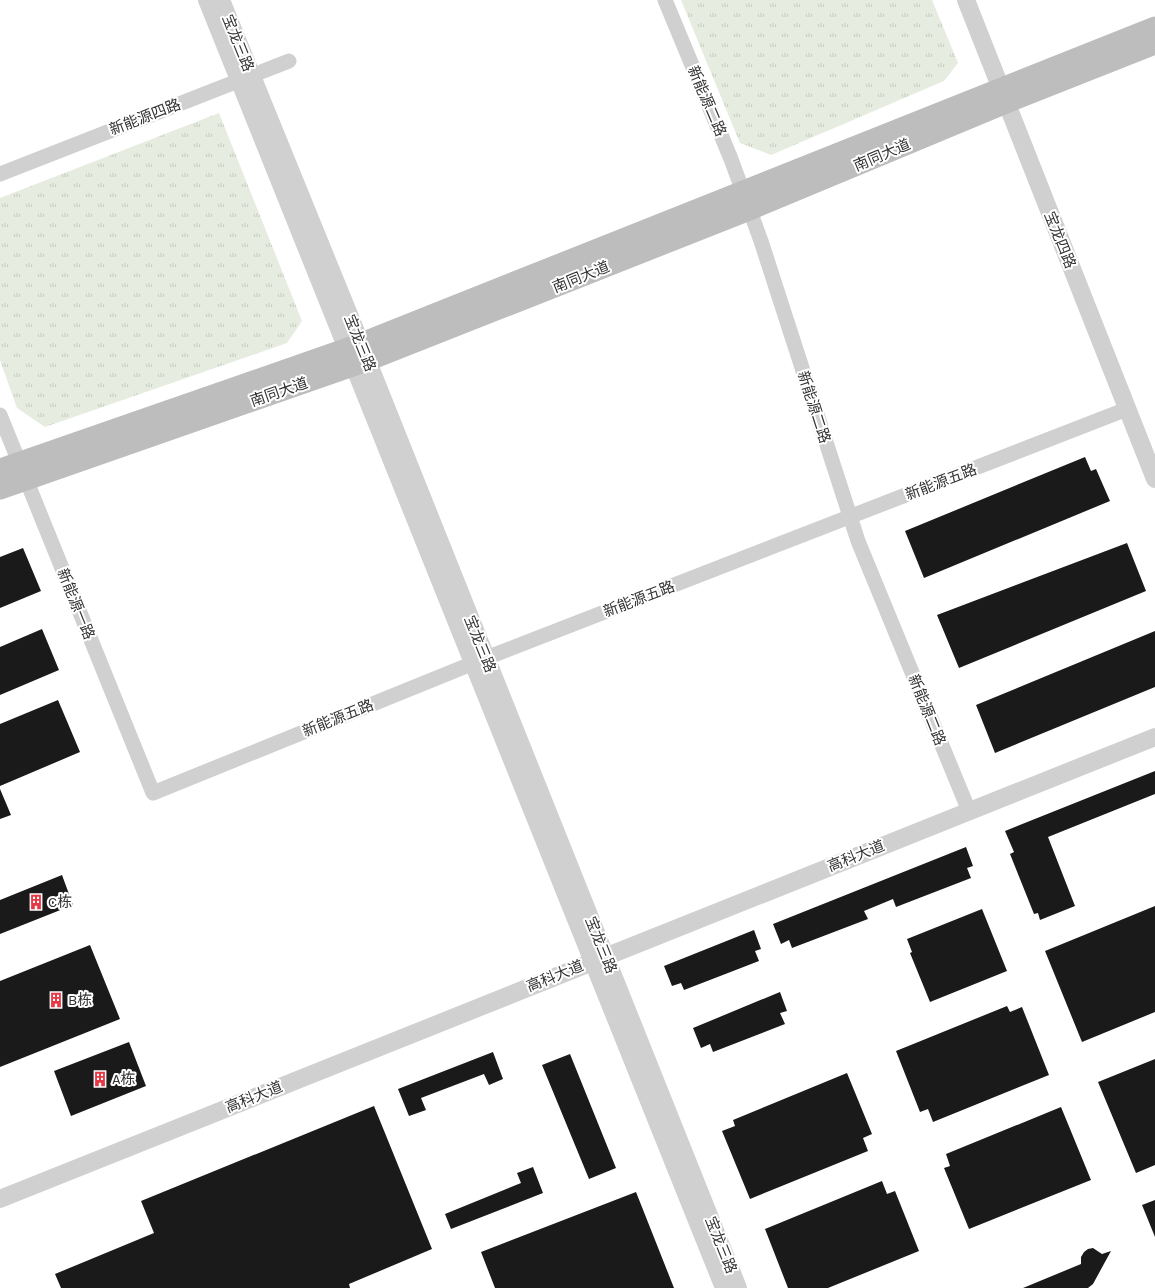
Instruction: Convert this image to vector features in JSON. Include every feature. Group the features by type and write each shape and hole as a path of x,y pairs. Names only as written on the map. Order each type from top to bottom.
{"main road":[{"name":"南同大道","path":"0,489 15,471 357,355 746,201 1003,96 1155,27"},
{"name":"南同大道","path":"1003,96 1155,44"}],"street":[{"name":"宝龙三路","path":"207,0 245,78 599,959 738,1288"},
{"name":"宝龙三路","path":"221,0 245,78"},
{"name":"新能源二路","path":"665,0 731,159 746,201 858,541 969,811"},
{"name":"宝龙四路","path":"966,0 1155,479"},
{"name":"新能源四路","path":"0,174 289,61"},
{"name":"新能源五路","path":"153,793 479,661 1127,409"},
{"name":"新能源一路","path":"0,415 15,471 153,793"},
{"name":"高科大道","path":"0,1199 1155,737"},
{"name":"宝龙三路","path":"599,959 724,1288"}],"green space":[{"path":"681,0 932,0 958,63 944,81 771,155 740,143"},
{"path":"219,113 302,321 287,343 45,427 17,408 0,360 0,198"}],"building":[{"path":"1085,457 1091,471 1096,469 1110,501 924,578 905,531"},
{"path":"1127,543 1146,591 959,668 937,615"},
{"path":"23,548 41,591 0,608 0,557"},
{"path":"42,629 59,670 0,695 0,647"},
{"path":"1155,631 1155,687 995,753 976,705"},
{"path":"58,700 80,752 0,786 0,724"},
{"path":"1155,771 1155,794 1048,837 1075,906 1040,920 1038,913 1034,914 1010,854 1014,852 1005,831"},
{"path":"0,789 11,815 0,819"},
{"path":"966,847 973,866 967,868 971,878 896,907 893,899 864,911 868,919 792,948 789,940 781,944 773,924"},
{"name":"C栋","path":"62,875 73,905 0,934 0,900"},
{"path":"1155,906 1155,1012 1082,1042 1045,951"},
{"path":"982,909 1007,971 930,1002 910,953 912,952 907,939"},
{"path":"754,930 761,949 755,951 759,961 684,990 681,983 672,986 664,966"},
{"name":"B栋","path":"90,945 120,1019 0,1067 0,981"},
{"path":"780,992 787,1011 780,1013 785,1024 713,1052 710,1044 701,1048 693,1028"},
{"path":"1007,1006 1010,1012 1022,1007 1049,1075 933,1122 928,1109 920,1112 896,1051"},
{"name":"A栋","path":"129,1042 146,1086 71,1116 54,1071"},
{"path":"493,1052 503,1079 489,1085 484,1074 421,1098 426,1110 409,1116 398,1089"},
{"path":"570,1054 616,1168 589,1179 542,1065"},
{"path":"1155,1059 1155,1165 1136,1173 1098,1082"},
{"path":"847,1073 872,1134 863,1138 868,1151 750,1199 722,1131 735,1126 733,1120"},
{"path":"374,1106 432,1249 349,1284 350,1288 61,1288 55,1274 154,1233 141,1201"},
{"path":"1061,1107 1091,1180 969,1229 944,1168 950,1166 946,1154"},
{"path":"533,1167 543,1193 451,1229 445,1214 521,1183 517,1173"},
{"path":"882,1181 887,1194 895,1191 919,1251 828,1288 788,1288 765,1229"},
{"path":"636,1192 674,1288 495,1288 481,1252"},
{"path":"1155,1200 1155,1237 1142,1205"},
{"path":"1093,1248 1102,1254 1111,1251 1093,1284 1088,1288 1023,1288 1081,1264 1081,1257 1084,1252"}],"place":[{"name":"C栋","path":"36,902"},
{"name":"B栋","path":"56,1000"},
{"name":"A栋","path":"100,1079"}]}
